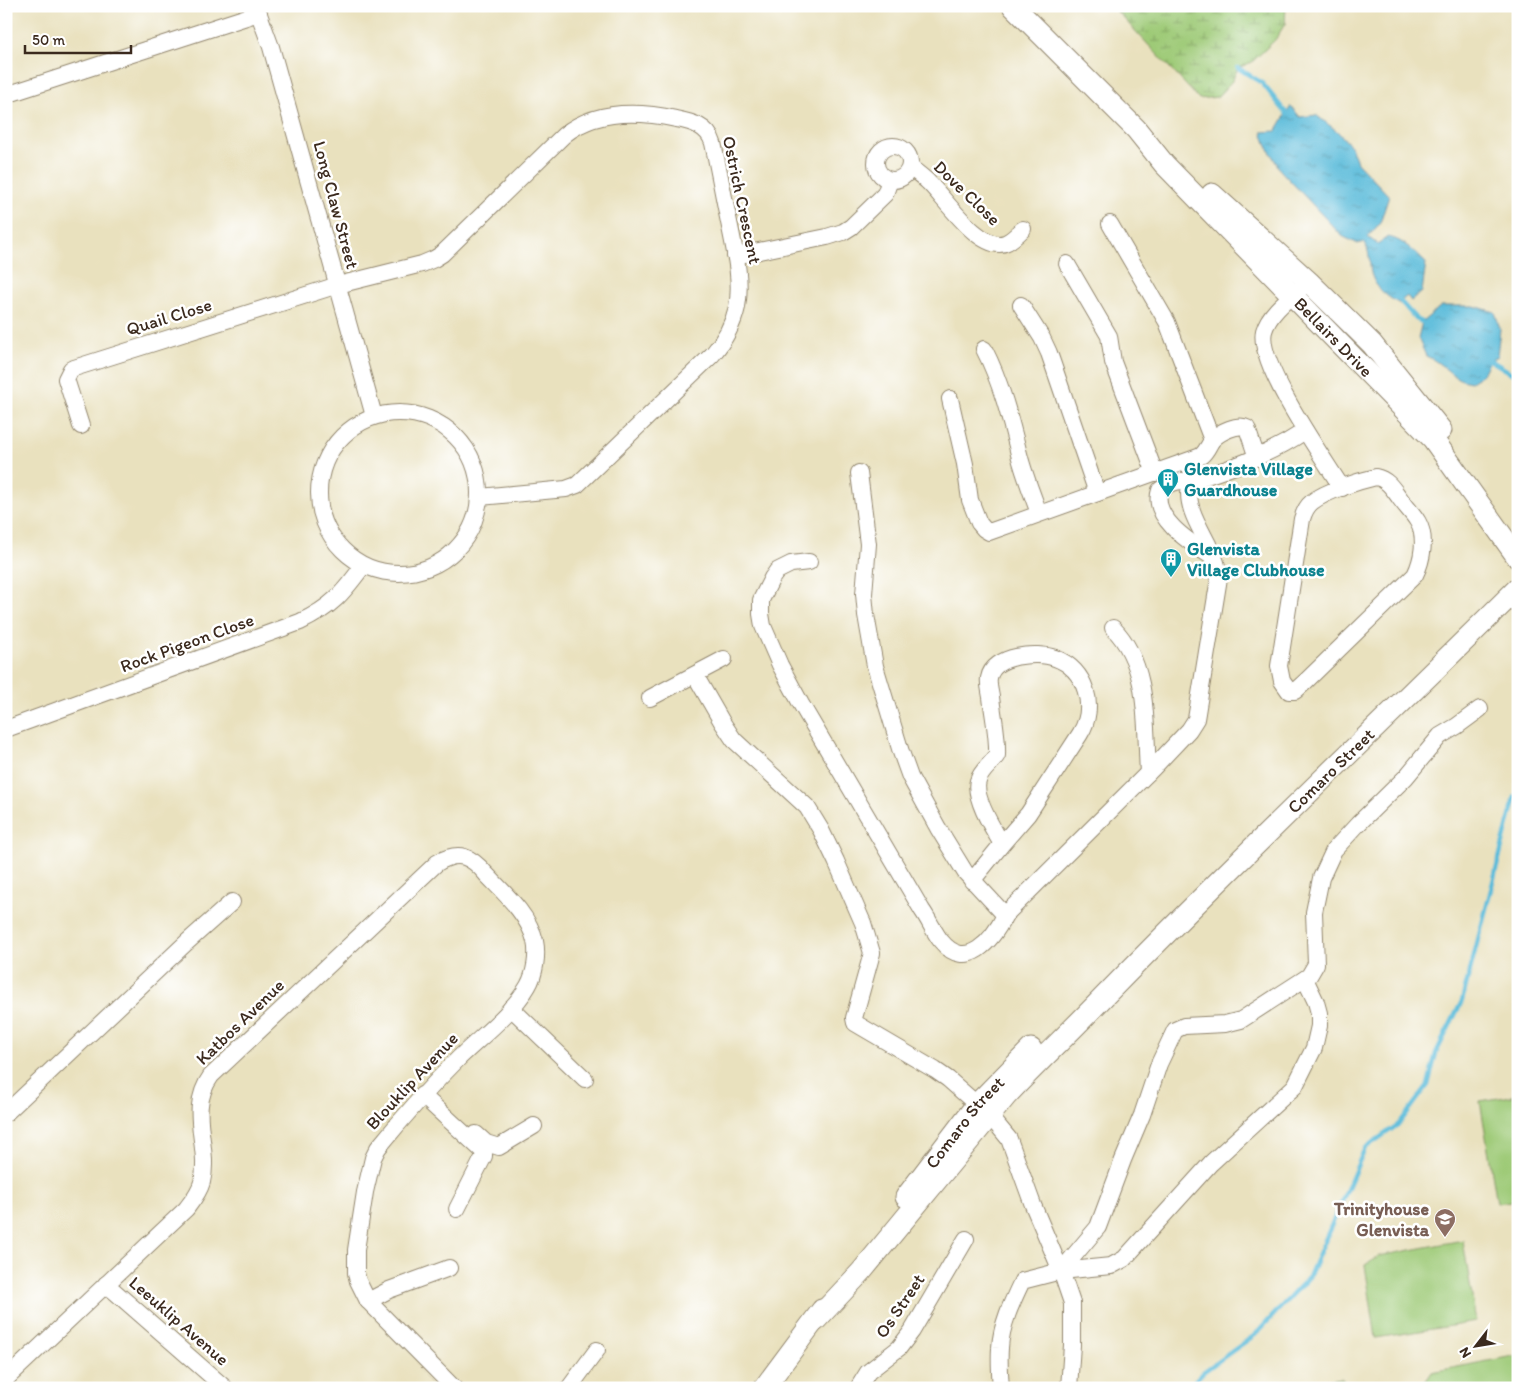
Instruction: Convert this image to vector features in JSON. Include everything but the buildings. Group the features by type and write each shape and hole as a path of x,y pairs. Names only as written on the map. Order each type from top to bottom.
{"street":[{"name":"Bellairs Drive","path":"1013,6 1136,129 1178,163 1309,282 1372,344 1467,464 1518,538"},
{"path":"6,95 258,10"},
{"name":"Long Claw Street","path":"258,10 272,47 374,416"},
{"name":"Ostrich Crescent","path":"338,285 422,264 442,254 568,132 590,122 615,115 650,113 685,120 697,125 709,134 714,143 736,256 737,306 733,321 722,343 712,355 582,481 573,487 566,490 480,498"},
{"name":"Bellairs Drive","path":"1136,129 1164,164 1433,439 1518,558"},
{"name":"Dove Close","path":"889,146 902,148 908,154 910,167 903,178 890,180 882,177 876,166 876,157 881,150 889,146"},
{"name":"Dove Close","path":"910,167 928,182 974,232 984,240 1004,244 1023,229"},
{"name":"Dove Close","path":"736,256 827,238 843,232 851,228 884,194 890,180"},
{"path":"1110,224 1167,322 1212,440"},
{"path":"1067,264 1109,336 1113,362 1155,472"},
{"path":"1309,282 1278,309 1268,322 1264,332 1264,341 1273,369 1288,401 1342,488"},
{"name":"Quail Close","path":"81,426 66,379 66,375 71,369 338,285"},
{"path":"1021,305 1042,338 1049,353 1097,493"},
{"path":"984,349 995,370 1015,435 1019,456 1039,513"},
{"path":"950,399 965,464 970,500 982,527 992,532 1039,513 1200,456 1208,450 1212,440 1235,427 1244,426 1249,431 1257,458"},
{"path":"400,412 425,417 448,429 466,448 477,472 480,498 475,524 461,546 440,564 415,573 388,574 363,566 346,554 332,538 322,518 318,498 320,476 327,456 339,439 355,425 374,416 400,412"},
{"path":"1214,558 1194,546 1171,526 1164,515 1159,492 1163,487 1182,480 1198,479 1257,458 1281,447 1305,430"},
{"path":"859,473 868,544 865,606 875,666 901,752 910,777 938,828 972,881 1005,915"},
{"path":"1376,477 1384,480 1419,524 1422,557 1415,576 1306,682 1295,691 1289,691 1282,681 1279,666 1302,519 1307,507 1312,502 1342,488 1376,477"},
{"path":"810,562 791,564 777,571 764,592 761,607 763,626 780,665 801,704 942,941 950,949 966,954 981,948 989,940 999,928 1005,915 1148,773 1189,730 1198,713 1219,586 1219,571 1211,547 1189,499 1190,486 1198,479"},
{"name":"Rock Pigeon Close","path":"6,729 300,622 331,604 344,592 363,566"},
{"name":"Comaro Street","path":"764,1388 815,1321 848,1270 984,1110 1031,1069 1144,953 1518,588"},
{"path":"1113,628 1127,644 1138,673 1143,699 1148,773"},
{"path":"972,881 1028,814 1087,721 1088,703 1083,682 1071,668 1056,658 1034,654 1002,661 994,666 989,678 997,754 980,777 978,789 988,819 1002,844"},
{"path":"650,698 724,659"},
{"path":"695,675 734,740 807,807 836,861 863,923 872,953 854,1018 855,1023 935,1070 984,1110 1012,1145 1033,1205 1061,1271 1072,1303 1069,1388"},
{"path":"1061,1271 1098,1226 1142,1115 1159,1064 1176,1029 1184,1026 1225,1024 1241,1020 1305,979 1316,966 1314,912 1321,878 1334,850 1406,777 1440,736 1458,726 1480,709"},
{"name":"Katbos Avenue","path":"6,1379 186,1209 200,1189 204,1174 199,1116 200,1102 202,1092 211,1076 437,863 450,856 456,856 468,858 477,863"},
{"name":"Blouklip Avenue","path":"454,1388 368,1301 358,1281 355,1264 365,1192 373,1158 378,1148 425,1092 511,1008 528,986 533,975 536,955 535,942 529,926 522,915 477,863"},
{"path":"6,1113 232,902"},
{"path":"1001,1388 1000,1348 1004,1327 1022,1281 1061,1271 1111,1266 1124,1260 1211,1164 1295,1086 1314,1048 1319,1026 1319,1013 1316,1002 1305,979"},
{"path":"511,1008 585,1079"},
{"path":"425,1092 486,1143 493,1146 499,1147 534,1126"},
{"path":"425,1092 484,1152 484,1156 457,1209"},
{"name":"Os Street","path":"858,1388 868,1372 899,1348 912,1331 966,1239"},
{"path":"368,1301 389,1290 449,1268"},
{"name":"Leeuklip Avenue","path":"106,1284 225,1388"},
{"path":"570,1388 597,1350"}],"green space":[{"path":"1112,6 1286,6 1285,24 1275,40 1252,62 1238,68 1232,81 1217,97 1199,99"},
{"path":"1518,1095 1518,1200 1497,1203 1480,1101"},
{"path":"1463,1240 1476,1322 1376,1338 1365,1265 1379,1256"},
{"path":"1518,1355 1518,1388 1421,1388 1432,1372"},
{"path":"1342,1378 1344,1388 1289,1388 1293,1385"}],"water":[{"path":"1291,106 1300,117 1316,115 1337,131 1351,146 1357,162 1389,196 1380,223 1368,237 1377,244 1388,237 1399,241 1426,263 1422,292 1411,301 1407,296 1400,304 1379,289 1371,272 1369,253 1364,242 1358,244 1342,236 1280,170 1262,132 1276,131"},
{"path":"1441,306 1474,306 1495,312 1500,329 1497,356 1490,360 1483,374 1471,382 1458,378 1426,356 1418,338 1422,322"}],"waterway":[{"path":"1238,68 1262,83 1287,114"},
{"path":"1401,302 1416,319 1422,322"},
{"path":"1490,360 1518,377"},
{"path":"1188,1388 1203,1372 1255,1335 1309,1277 1365,1148 1399,1124 1428,1085 1436,1053 1462,1001 1515,797 1518,794"}],"place":[{"name":"Glenvista Village Guardhouse","path":"1168,498"},
{"name":"Glenvista Village Clubhouse","path":"1171,578"},
{"name":"Trinityhouse Glenvista","path":"1445,1238"}]}
